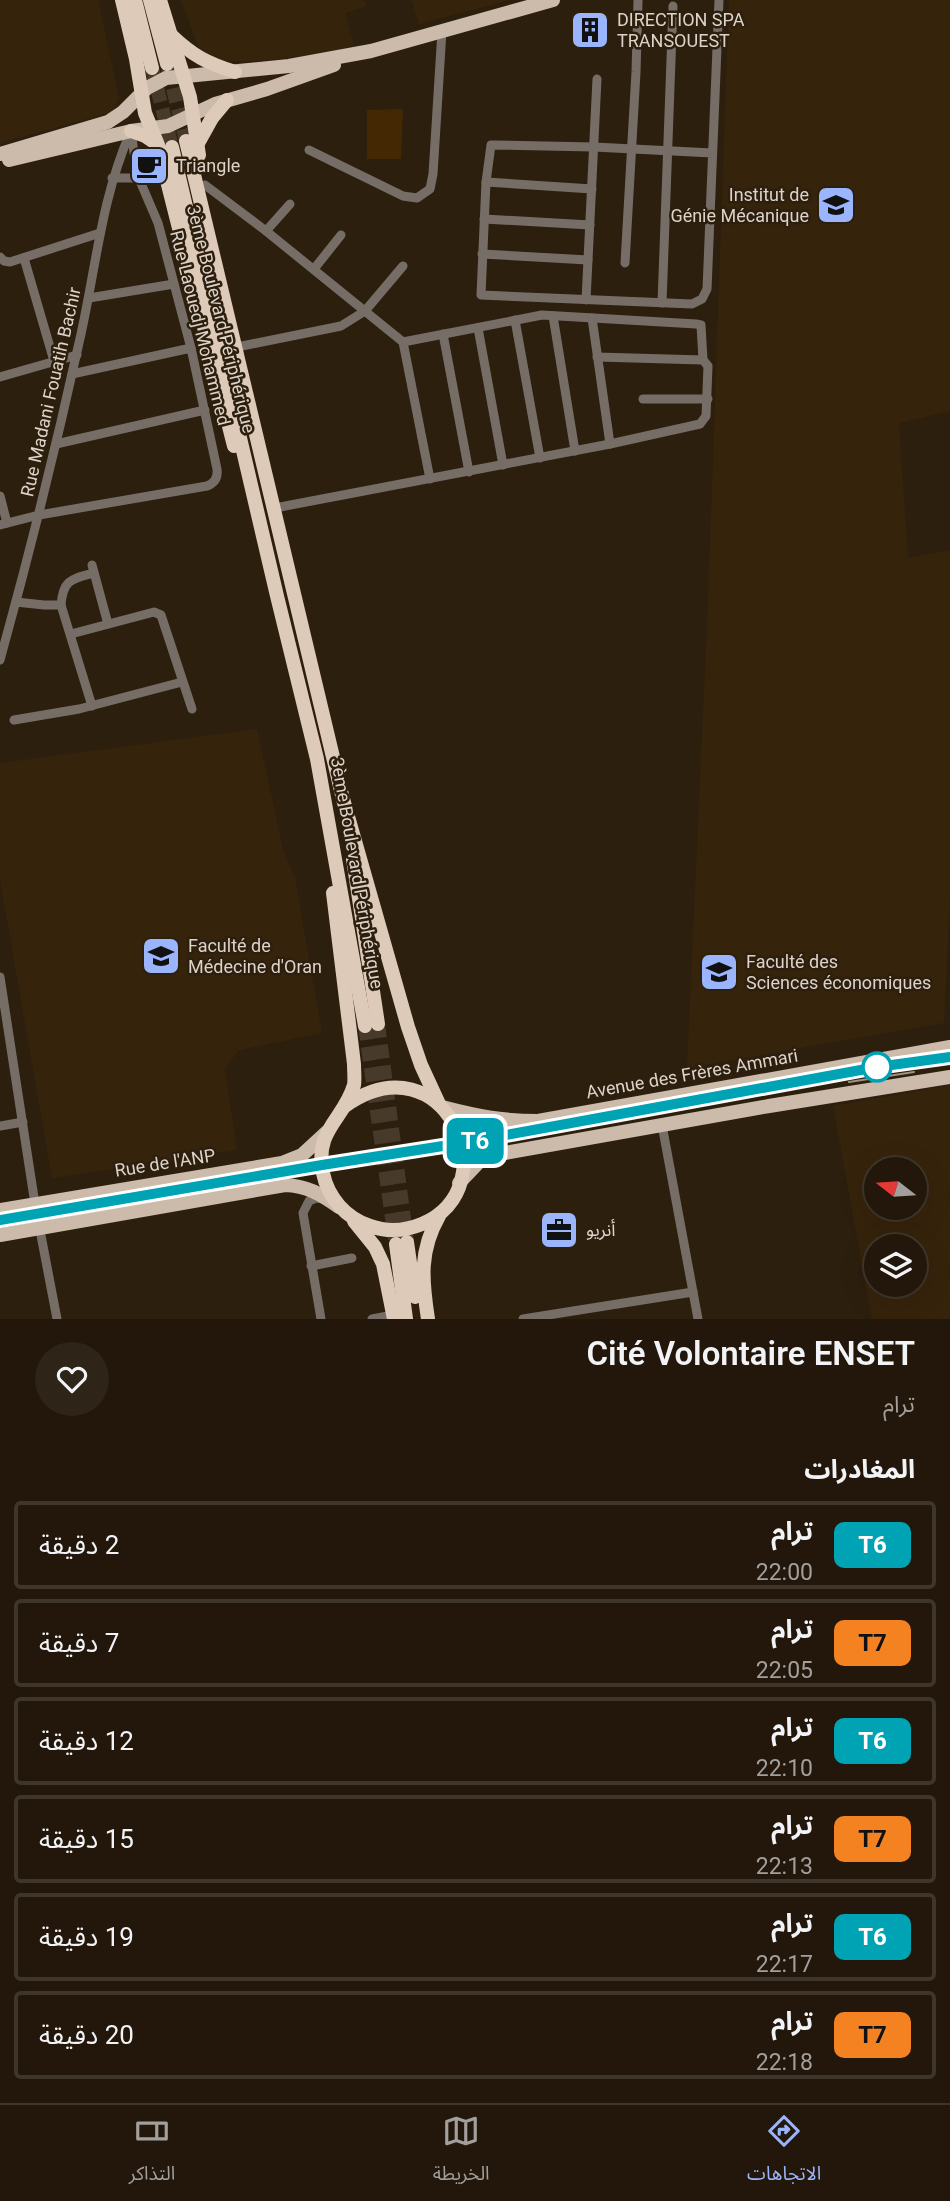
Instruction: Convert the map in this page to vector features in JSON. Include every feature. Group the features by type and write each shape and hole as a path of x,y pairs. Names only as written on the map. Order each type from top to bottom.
{"highway":[{"name":"3ème Boulevard Périphérique","path":"122,0 145,113 151,129 165,146 226,419 241,470 261,522 317,759 372,1025 343,799"},
{"path":"135,0 160,66 149,0"},
{"path":"160,0 190,97 192,143 343,799 421,1065 440,1106 457,1129 462,1143 464,1156 460,1183 431,1231 425,1251 422,1283 428,1319"},
{"path":"170,33 187,51 203,61 235,72"},
{"path":"192,143 227,100"},
{"path":"131,131 165,146"},
{"path":"192,143 205,185 242,346 263,458"},
{"path":"317,759 321,812 354,1064 354,1083 345,1106"},
{"path":"398,1318 383,1264 375,1247 333,1198 323,1173 323,1145 334,1118 345,1106 374,1090 391,1087 416,1092 440,1106"},
{"path":"340,1208 362,1223 377,1229 393,1230 424,1223 442,1210"},
{"path":"398,1318 402,1243 418,1319"}],"main road":[{"path":"0,162 176,123 227,100 267,89 371,51 554,0"},
{"path":"0,154 108,122 159,81 183,76 289,66 371,51"},
{"name":"Avenue des Frères Ammari","path":"440,1106 482,1118 538,1121 950,1047"},
{"path":"460,1183 488,1156 950,1077"},
{"name":"Rue de l'ANP","path":"0,1235 37,1215 282,1163 302,1155 327,1132"},
{"name":"Rue de l'ANP","path":"0,1210 37,1215 285,1185 299,1185 317,1192 340,1208"}],"street":[{"path":"712,153 494,144 489,148 486,182 481,295 692,304 702,299 707,289 719,0"},
{"path":"625,263 638,1"},
{"path":"662,303 673,6"},
{"path":"309,150 402,197 417,198 430,190 442,31"},
{"path":"586,300 597,79"},
{"name":"Rue Madani Fouatih Bachir","path":"0,660 39,515 77,355 112,178 131,131"},
{"name":"Rue Laouedj Mohammed","path":"4,524 39,515 210,485 216,480 218,473 191,348 156,216 138,178 131,131"},
{"path":"112,178 138,178"},
{"path":"486,182 592,189"},
{"path":"205,185 267,231 403,342 430,479"},
{"path":"267,231 290,204"},
{"path":"484,219 590,225"},
{"path":"0,257 10,262 100,233"},
{"path":"314,270 341,234"},
{"path":"482,254 588,260"},
{"path":"24,258 54,361"},
{"path":"242,346 341,326 365,311 403,266"},
{"path":"89,298 174,284"},
{"path":"275,508 610,444 700,424 706,416 708,366 703,360 701,325 541,315 403,342"},
{"path":"553,316 575,451"},
{"path":"592,318 610,444"},
{"path":"515,320 540,458"},
{"path":"478,328 503,465"},
{"path":"443,334 469,472"},
{"path":"72,374 191,348"},
{"path":"0,377 77,355"},
{"path":"597,357 703,360"},
{"path":"643,399 708,399"},
{"path":"56,444 205,410"},
{"path":"0,496 4,524"},
{"path":"92,706 61,605 62,592 72,579 93,569 108,624"},
{"path":"16,602 61,605"},
{"path":"71,634 155,612 162,615 192,709"},
{"path":"14,720 92,706 182,682"},
{"path":"0,977 37,1215 57,1319"},
{"path":"0,1126 23,1122"},
{"path":"662,1125 698,1319"},
{"path":"321,1319 303,1213 309,1201 316,1198 340,1208"},
{"path":"311,1266 352,1258"},
{"path":"523,1319 693,1292"},
{"path":"590,1307 591,1319"},
{"path":"372,1319 398,1318"}],"shaded area":[{"path":"0,0 98,0 119,98 112,112 0,143"},
{"path":"181,0 364,0 366,6 345,13 354,46 330,53 260,61 225,61 199,49"},
{"path":"411,0 510,0 419,24"},
{"path":"729,0 950,0 950,411 899,423 908,558 950,550 950,899 944,1023 687,1068 708,603"},
{"path":"403,109 401,159 367,159 367,110"},
{"name":"Faculté de Médecine d'Oran","path":"257,729 283,850 295,878 322,1033 239,1050 225,1069 237,1150 52,1178 0,880 0,763"},
{"path":"950,1085 950,1319 872,1319 868,1297 927,1297 927,1234 864,1234 864,1275 833,1106"}],"tunnel":[{"path":"152,68 172,147"},
{"path":"168,68 186,141"},
{"path":"378,1024 407,1241"},
{"path":"365,1026 395,1239"}],"tram line":[{"path":"0,1220 462,1143 877,1067 950,1057"},
{"name":"T6","path":"0,1220 462,1143 877,1067 950,1057"},
{"path":"849,1082 914,1072"}],"place":[{"name":"DIRECTION SPA TRANSOUEST","path":"590,30"},
{"name":"Triangle","path":"149,166"},
{"name":"Institut de Génie Mécanique","path":"836,205"},
{"name":"Faculté de Médecine d'Oran","path":"161,956"},
{"name":"Faculté des Sciences économiques","path":"719,972"},
{"name":"أنريو","path":"559,1230"}]}
